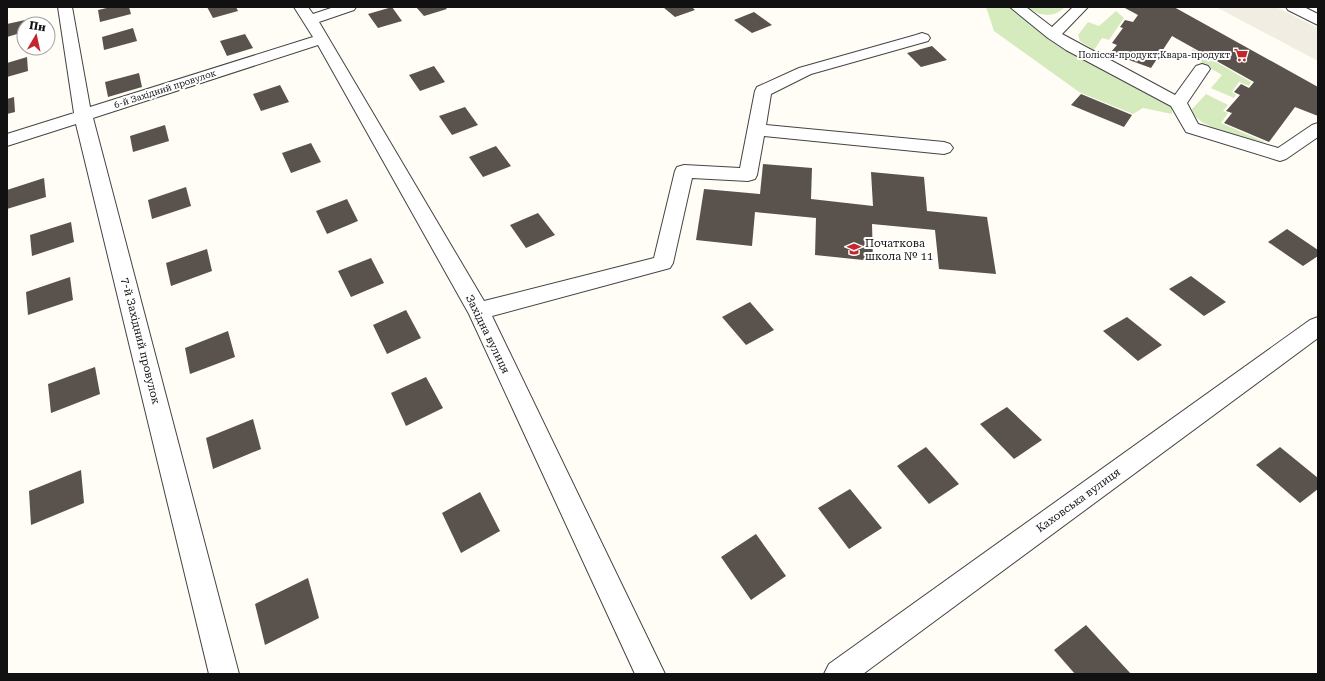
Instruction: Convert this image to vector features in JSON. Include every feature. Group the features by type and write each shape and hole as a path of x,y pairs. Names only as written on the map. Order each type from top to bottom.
{"street":[{"name":"7-й Західний провулок","path":"65,7 83,115 224,674"},
{"path":"306,14 349,7"},
{"path":"1016,7 1053,35 1083,54 1178,103 1192,128 1280,155 1318,129"},
{"path":"1053,35 1081,7"},
{"path":"1293,7 1318,20"},
{"name":"Західна вулиця","path":"306,14 322,39 479,311 650,674"},
{"path":"479,311 664,263 684,171 748,175 763,91 805,71 922,38"},
{"name":"6-й Західний провулок","path":"7,140 322,39"},
{"path":"1178,103 1202,69"},
{"path":"756,130 944,148"},
{"name":"Каховська вулиця","path":"839,674 1318,326"}],"green space":[{"path":"986,7 1010,7 1052,39 1169,103 1172,108 1172,114 1143,108 1133,114 1079,92 994,31"},
{"path":"1027,7 1065,7 1056,13 1046,15"},
{"path":"1116,11 1124,18 1109,40 1102,38 1094,50 1080,41 1078,35 1088,22 1099,26"},
{"path":"1193,49 1251,82 1249,86 1239,82 1232,92 1236,95 1234,98 1211,88 1222,75 1188,55"},
{"path":"1206,94 1228,105 1223,111 1228,113 1221,123 1267,143 1224,132 1202,122 1195,116 1192,109"}],"shaded area":[{"path":"1216,7 1276,7 1318,28 1318,61"}],"building":[{"path":"111,7 129,7 131,14 100,22 98,10"},
{"path":"207,7 236,7 238,11 213,18"},
{"path":"392,7 402,21 378,28 368,14"},
{"path":"416,7 445,7 447,9 424,16"},
{"path":"663,7 692,7 695,10 675,17"},
{"path":"1123,7 1174,7 1318,87 1318,116 1295,107 1269,142 1224,123 1232,113 1226,111 1240,95 1234,92 1241,84 1249,88 1254,82 1172,36 1151,68 1110,53 1117,45 1112,43 1123,28 1120,27 1125,20 1133,22 1138,15"},
{"path":"754,12 772,25 752,33 734,20"},
{"path":"16,22 16,34 7,37 7,24"},
{"path":"133,28 137,41 104,50 102,37"},
{"path":"245,34 253,48 227,56 220,41"},
{"path":"932,46 947,60 921,67 907,53"},
{"path":"27,57 28,71 7,77 7,63"},
{"path":"434,66 445,82 420,91 409,75"},
{"path":"139,73 142,87 108,97 105,82"},
{"path":"280,85 289,102 261,111 253,94"},
{"path":"1081,94 1132,115 1124,127 1071,105"},
{"path":"14,97 15,112 7,114 7,99"},
{"path":"465,107 478,125 452,135 439,116"},
{"path":"165,125 169,141 133,152 130,136"},
{"path":"311,143 321,162 291,173 282,153"},
{"path":"496,146 511,166 483,177 469,157"},
{"path":"763,164 812,168 811,199 873,206 871,172 924,177 927,211 987,217 996,274 939,269 935,230 872,224 873,261 815,255 816,218 755,212 752,246 696,240 704,189 760,194"},
{"path":"44,178 46,197 7,209 7,190"},
{"path":"186,187 191,206 152,219 148,200"},
{"path":"347,199 358,221 327,234 316,211"},
{"path":"538,213 555,235 526,248 510,225"},
{"path":"71,222 74,242 32,256 30,235"},
{"path":"1287,229 1318,250 1318,256 1303,266 1268,242"},
{"path":"207,249 212,271 171,286 166,263"},
{"path":"371,258 384,283 351,297 338,271"},
{"path":"1191,276 1226,302 1204,316 1169,289"},
{"path":"70,277 73,300 28,315 26,292"},
{"path":"750,302 774,330 746,345 722,317"},
{"path":"406,310 421,338 387,354 373,325"},
{"path":"1127,317 1162,345 1138,361 1103,331"},
{"path":"228,331 235,357 190,374 185,348"},
{"path":"95,367 100,394 51,413 48,384"},
{"path":"426,377 443,408 406,426 391,393"},
{"path":"1007,407 1042,440 1014,459 980,424"},
{"path":"253,419 261,449 213,469 206,438"},
{"path":"926,447 959,484 929,504 897,466"},
{"path":"1280,447 1318,478 1318,489 1300,503 1256,465"},
{"path":"81,470 84,503 31,525 29,491"},
{"path":"850,489 882,528 849,549 818,508"},
{"path":"480,492 500,531 461,553 442,513"},
{"path":"756,534 786,576 751,600 721,557"},
{"path":"308,578 319,618 265,645 255,604"},
{"path":"1086,625 1131,674 1075,674 1054,650"}],"place":[{"name":"Полісся-продукт;Квара-продукт","path":"1241,55"},
{"name":"Початкова школа № 11","path":"854,249"}]}
